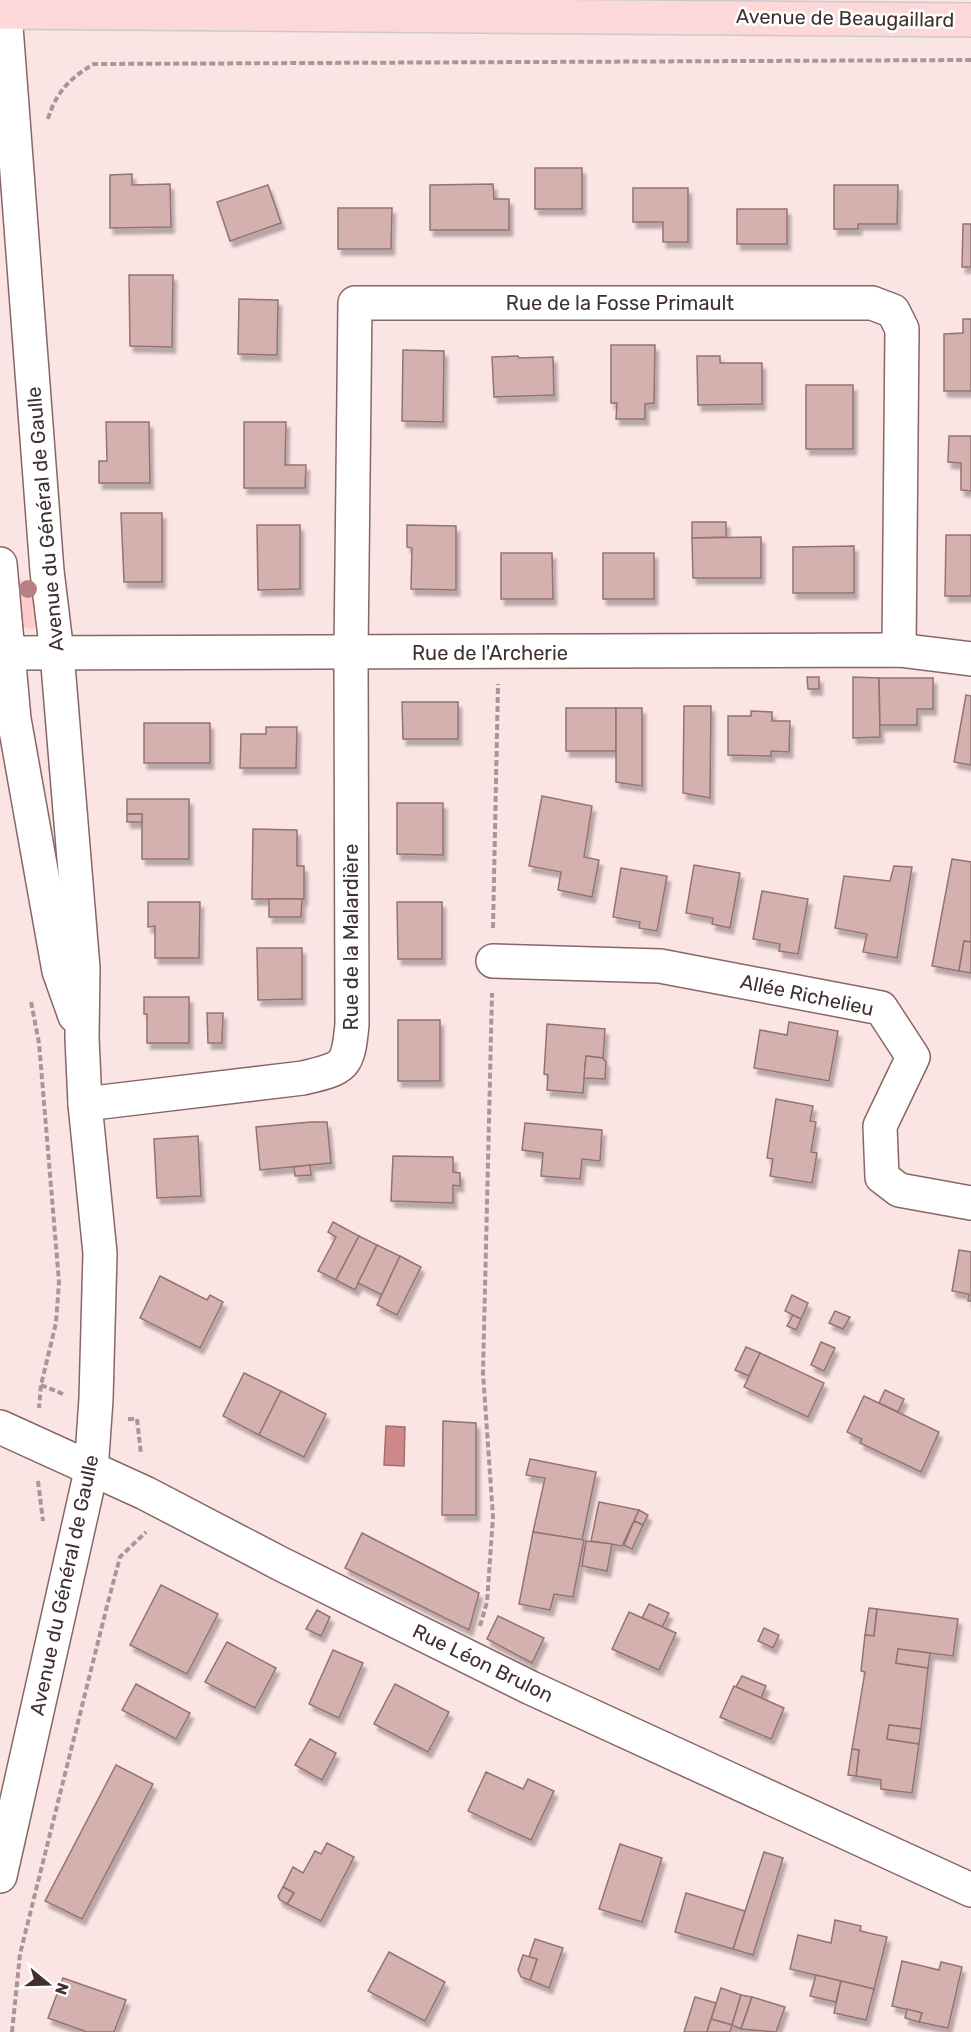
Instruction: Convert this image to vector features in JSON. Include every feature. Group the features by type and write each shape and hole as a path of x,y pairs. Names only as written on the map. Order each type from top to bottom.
{"main road":[{"name":"Avenue de Beaugaillard","path":"3,8 958,13"}],"street":[{"name":"Avenue du Général de Gaulle","path":"0,1876 91,1471 100,1253 85,1104 82,1038 83,969 57,653 47,571 3,8"},
{"name":"Rue de la Fosse Primault","path":"351,653 355,303 872,303 893,311 902,329 899,650"},
{"name":"Avenue du Général de Gaulle","path":"0,564 14,718 59,970 82,1038"},
{"name":"Rue de l'Archerie","path":"8,653 899,650 971,659"},
{"name":"Rue de la Malardière","path":"85,1104 303,1078 332,1071 342,1065 349,1054 352,1024 351,653"},
{"name":"Allée Richelieu","path":"493,961 660,966 880,1008 913,1057 880,1126 882,1177 899,1190 971,1203"},
{"name":"Rue Léon Brulon","path":"0,1427 91,1471 145,1493 470,1657 971,1890"}],"path":[{"path":"47,126 53,103 71,78 94,64 971,60"},
{"path":"470,1657 487,1602 493,1517 483,1373 498,653"},
{"path":"31,999 39,1043 59,1282 56,1323 41,1385"},
{"path":"124,1418 137,1419 141,1459"},
{"name":"Avenue du Général de Gaulle","path":"38,1477 43,1522 41,1531"},
{"path":"12,2032 20,1954 120,1557 149,1529"}],"shaded area":[{"path":"40,579 40,623 32,629 21,627 11,581"},
{"path":"386,1426 405,1427 404,1466 384,1465"}],"building":[{"path":"535,168 582,168 582,209 535,209"},
{"path":"132,174 132,185 170,184 171,227 110,228 110,175"},
{"path":"493,184 494,199 509,199 509,230 430,230 430,185"},
{"path":"268,185 281,223 230,241 217,202"},
{"path":"834,185 898,185 897,224 858,224 858,229 834,229"},
{"path":"633,188 688,188 688,242 663,242 663,222 633,222"},
{"path":"338,208 392,208 391,249 338,249"},
{"path":"737,209 787,209 787,244 737,244"},
{"path":"963,224 971,224 971,267 962,267"},
{"path":"129,275 173,275 172,347 130,346"},
{"path":"239,299 278,300 277,355 238,354"},
{"path":"963,319 971,319 971,391 944,391 944,334 963,333"},
{"path":"611,345 655,345 654,403 645,404 645,419 616,419 617,403 611,403"},
{"path":"403,350 444,351 443,422 402,421"},
{"path":"518,356 519,358 553,357 554,395 494,397 492,357"},
{"path":"697,356 720,356 720,363 762,363 762,404 698,405"},
{"path":"806,385 853,385 853,449 806,449"},
{"path":"106,422 149,422 150,483 99,483 99,461 107,461"},
{"path":"244,422 286,422 285,465 306,465 305,488 244,488"},
{"path":"949,436 971,436 971,491 961,490 961,463 948,462"},
{"path":"121,513 162,513 162,582 124,582"},
{"path":"692,522 726,522 726,537 692,538"},
{"path":"257,525 300,525 300,589 258,590"},
{"path":"407,525 456,526 456,590 411,589 412,548 407,547"},
{"path":"946,535 971,535 971,596 945,596"},
{"path":"761,537 761,578 693,578 692,538"},
{"path":"854,546 854,593 793,593 793,547"},
{"path":"501,553 552,553 553,599 501,599"},
{"path":"603,553 654,553 654,599 603,599"},
{"path":"807,677 819,677 819,689 808,689"},
{"path":"853,677 879,678 880,737 853,738"},
{"path":"879,678 933,678 933,709 917,709 917,725 880,725"},
{"path":"966,695 971,696 971,765 954,762"},
{"path":"402,702 458,702 458,739 403,739"},
{"path":"684,706 711,706 710,798 683,793"},
{"path":"566,708 616,708 616,751 566,751"},
{"path":"616,708 642,708 642,786 616,782"},
{"path":"751,711 772,712 772,721 790,721 789,752 771,751 771,756 728,755 728,716 751,716"},
{"path":"144,723 210,723 210,763 144,763"},
{"path":"266,727 297,727 296,768 240,768 241,734 266,734"},
{"path":"542,796 592,806 584,857 599,860 592,897 558,890 561,872 529,866"},
{"path":"127,799 189,799 189,859 142,859 142,814 127,814"},
{"path":"397,803 443,803 443,855 397,854"},
{"path":"127,814 142,814 142,822 127,822"},
{"path":"253,829 297,830 297,866 304,866 304,899 252,899"},
{"path":"952,859 971,862 971,942 964,941 959,971 932,966"},
{"path":"694,865 740,873 730,928 712,924 713,918 686,913"},
{"path":"894,866 912,867 897,958 863,952 867,934 835,928 844,876 890,881"},
{"path":"621,868 667,876 657,931 639,928 640,922 613,917"},
{"path":"762,891 808,899 798,954 779,951 780,944 753,939"},
{"path":"269,899 302,899 301,917 269,917"},
{"path":"148,902 200,902 199,958 155,958 155,926 148,927"},
{"path":"397,902 442,902 442,959 398,959"},
{"path":"964,941 971,942 971,973 959,971"},
{"path":"257,948 302,948 302,999 258,1000"},
{"path":"144,997 189,997 189,1043 147,1043 147,1014 144,1014"},
{"path":"207,1013 223,1013 222,1043 208,1043"},
{"path":"398,1020 440,1020 440,1081 398,1081"},
{"path":"789,1022 838,1031 829,1081 754,1068 760,1030 787,1035"},
{"path":"547,1024 605,1029 603,1058 586,1056 583,1093 547,1090 548,1075 544,1074"},
{"path":"586,1056 603,1058 606,1062 605,1079 584,1078"},
{"path":"776,1099 813,1106 810,1121 816,1122 811,1152 817,1153 812,1183 770,1176 773,1159 767,1158"},
{"path":"327,1122 331,1163 260,1170 256,1127"},
{"path":"525,1123 602,1130 600,1161 582,1159 580,1179 541,1176 543,1153 522,1150"},
{"path":"198,1136 201,1196 157,1198 154,1139"},
{"path":"393,1156 453,1157 453,1172 460,1173 460,1186 453,1185 453,1203 391,1201"},
{"path":"310,1165 311,1175 295,1176 294,1167"},
{"path":"333,1222 359,1236 336,1280 318,1271 336,1237 328,1232"},
{"path":"359,1236 377,1245 355,1290 336,1280"},
{"path":"377,1245 400,1256 382,1295 358,1283"},
{"path":"959,1250 971,1252 971,1301 968,1301 969,1294 952,1291"},
{"path":"400,1256 421,1267 397,1315 377,1305"},
{"path":"160,1276 207,1300 210,1295 223,1302 200,1348 140,1318"},
{"path":"792,1295 808,1303 801,1319 785,1311"},
{"path":"835,1311 850,1317 843,1329 829,1323"},
{"path":"793,1315 801,1319 796,1330 787,1326"},
{"path":"821,1342 835,1348 824,1371 811,1365"},
{"path":"746,1347 760,1353 749,1376 735,1370"},
{"path":"760,1353 824,1383 808,1417 744,1387"},
{"path":"244,1373 281,1391 259,1435 223,1416"},
{"path":"885,1390 904,1399 898,1412 879,1403"},
{"path":"281,1391 326,1414 304,1457 259,1435"},
{"path":"864,1396 939,1432 921,1472 860,1443 862,1439 847,1432"},
{"path":"443,1421 476,1423 476,1515 442,1515"},
{"path":"530,1459 596,1472 582,1540 533,1532 545,1478 526,1475"},
{"path":"599,1502 639,1510 622,1546 591,1541"},
{"path":"639,1510 648,1515 643,1525 634,1521"},
{"path":"634,1521 643,1525 632,1549 624,1545"},
{"path":"533,1532 584,1540 573,1597 554,1594 550,1610 519,1604"},
{"path":"362,1533 479,1593 469,1630 345,1568"},
{"path":"586,1541 612,1544 607,1571 582,1566"},
{"path":"161,1585 218,1614 187,1674 130,1645"},
{"path":"649,1604 669,1613 662,1627 642,1618"},
{"path":"869,1608 877,1609 874,1636 865,1635"},
{"path":"877,1609 958,1619 953,1656 898,1649 896,1663 928,1668 921,1729 889,1725 887,1739 919,1744 912,1793 881,1789 881,1780 856,1776 859,1750 852,1749 865,1672 861,1671 865,1635 874,1636"},
{"path":"317,1610 330,1617 321,1636 306,1629"},
{"path":"629,1612 676,1633 659,1670 612,1649"},
{"path":"498,1616 544,1638 532,1663 487,1639"},
{"path":"764,1628 779,1635 773,1648 758,1641"},
{"path":"227,1642 276,1668 255,1708 205,1682"},
{"path":"898,1649 930,1653 928,1668 896,1663"},
{"path":"333,1650 363,1663 339,1718 309,1704"},
{"path":"742,1676 766,1686 761,1698 736,1687"},
{"path":"136,1684 190,1713 176,1739 122,1710"},
{"path":"395,1684 449,1712 428,1752 374,1724"},
{"path":"734,1686 784,1708 771,1739 720,1717"},
{"path":"889,1725 921,1729 919,1744 887,1739"},
{"path":"310,1739 336,1753 322,1780 295,1765"},
{"path":"852,1749 859,1750 856,1776 848,1775"},
{"path":"116,1765 153,1784 82,1919 45,1901"},
{"path":"486,1772 523,1789 528,1779 554,1791 531,1840 468,1811"},
{"path":"327,1843 354,1857 321,1921 287,1904 294,1893 283,1887 293,1867 303,1873 315,1851 321,1854"},
{"path":"620,1844 662,1858 642,1922 599,1909"},
{"path":"764,1852 783,1858 753,1955 733,1949"},
{"path":"283,1887 294,1893 287,1904 278,1896"},
{"path":"686,1893 745,1911 733,1949 675,1932"},
{"path":"835,1920 861,1926 860,1931 887,1937 874,1989 790,1969 798,1935 831,1943"},
{"path":"535,1939 563,1948 549,1988 530,1980 537,1959 529,1957"},
{"path":"389,1952 445,1982 425,2021 368,1991"},
{"path":"523,1955 537,1959 530,1980 521,1977 518,1970"},
{"path":"902,1961 939,1970 941,1962 962,1967 948,2028 919,2022 922,2013 892,2006"},
{"path":"816,1975 841,1981 836,2002 810,1996"},
{"path":"63,1978 126,2000 114,2032 87,2032 48,2018"},
{"path":"841,1981 874,1989 866,2020 834,2013"},
{"path":"721,1988 741,1995 732,2025 711,2019"},
{"path":"741,1995 752,1997 741,2029 732,2025"},
{"path":"695,1997 716,2003 707,2032 684,2032"},
{"path":"752,1997 785,2007 776,2032 741,2029"},
{"path":"907,2009 922,2013 919,2022 905,2018"},
{"path":"711,2019 732,2025 730,2032 707,2032"}]}
